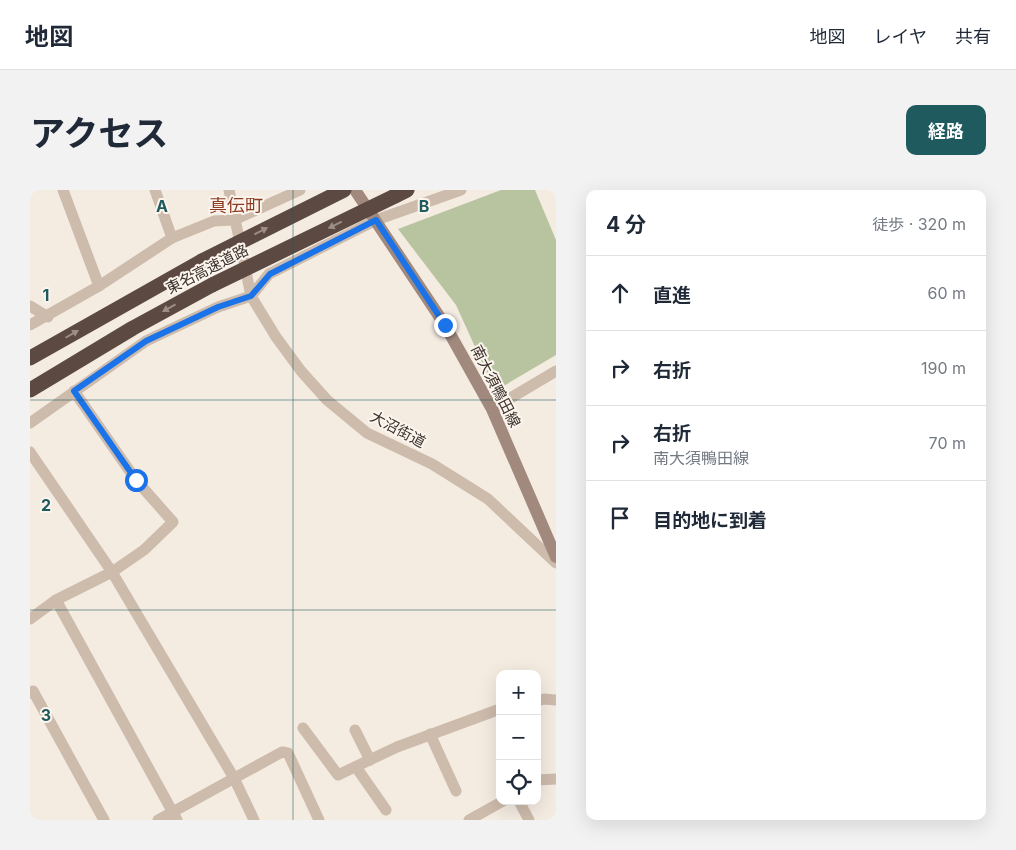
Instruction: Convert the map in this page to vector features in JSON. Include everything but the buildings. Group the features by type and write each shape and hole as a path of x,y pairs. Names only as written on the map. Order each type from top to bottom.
{"highway":[{"name":"東名高速道路","path":"30,358 202,261 344,190"},
{"name":"東名高速道路","path":"30,390 133,328 212,285 401,193"}],"main road":[{"name":"南大須鴨田線","path":"355,190 445,325 492,409 556,557"}],"street":[{"path":"62,190 99,286"},
{"path":"155,190 172,238"},
{"path":"229,190 234,220"},
{"path":"30,325 99,286 172,238 214,221 234,220 300,190"},
{"path":"30,423 146,341 218,307 251,296 270,274 376,220 461,190"},
{"name":"大沼街道","path":"234,220 251,296 276,338 301,371 327,400 367,432 432,464 488,499 556,563"},
{"path":"30,306 48,316"},
{"path":"492,409 556,371"},
{"path":"30,618 56,600 112,572 144,550 173,522 136,480 74,391"},
{"path":"30,452 112,572 234,778 254,820"},
{"path":"56,600 175,816"},
{"path":"30,693 33,691 104,820"},
{"path":"541,700 556,700"},
{"path":"303,728 338,775 430,734 496,710"},
{"path":"355,730 370,760"},
{"path":"430,734 456,792"},
{"path":"158,820 175,816 234,778 282,752 288,753 319,820"},
{"path":"356,767 386,810"},
{"path":"541,780 556,779"},
{"path":"469,820 496,805"},
{"path":"521,805 529,820"}],"green space":[{"path":"501,190 535,190 556,240 556,355 495,391 456,305 398,229"}],"district":[{"name":"真伝町","path":"236,205"}],"route":[{"path":"136,480 74,391 146,341 218,307 251,296 270,274 376,220 445,325"}]}
